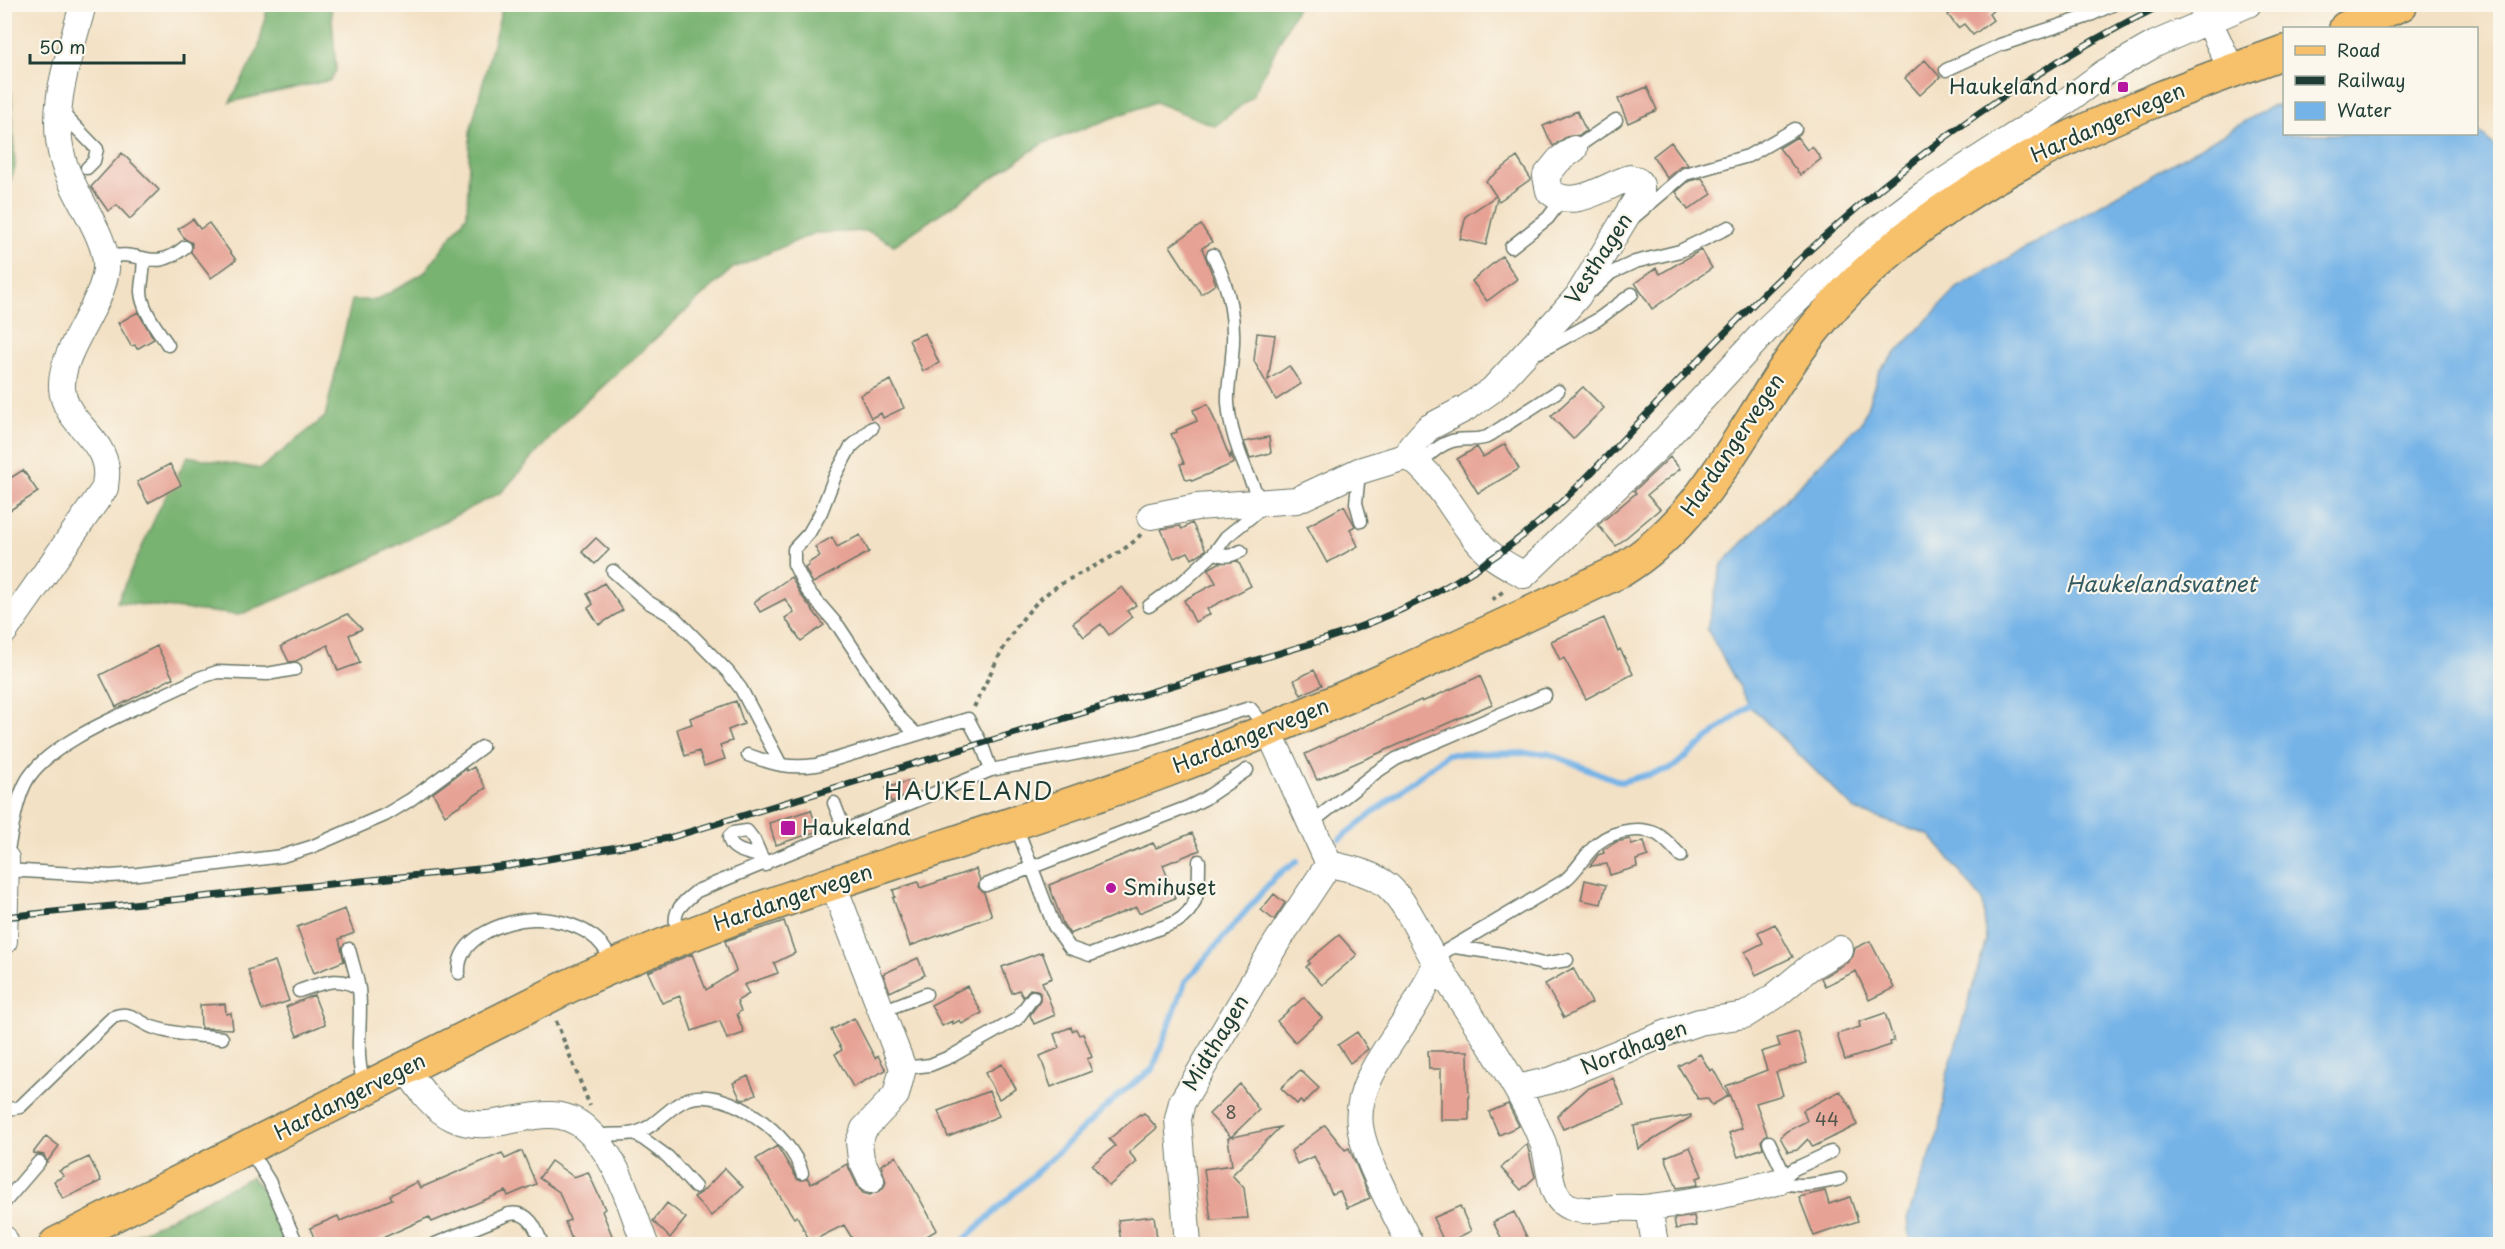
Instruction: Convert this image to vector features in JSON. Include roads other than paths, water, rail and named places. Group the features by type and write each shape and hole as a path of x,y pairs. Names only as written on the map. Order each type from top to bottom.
{"main road":[{"path":"2348,27 2401,4"},
{"name":"Hardangervegen","path":"76,1240 248,1148 614,965 680,938 833,884 1167,770 1330,704 1592,584 1641,558 1670,533 1708,487 1781,374 1815,328 1859,279 1889,251 1946,209 2050,147 2133,108 2283,52"}],"street":[{"path":"4,632 105,488 106,470 102,454 72,417 64,401 62,387 66,364 103,285 106,267 95,230 63,162 58,137 58,110 64,74 83,4"},
{"path":"1151,516 1197,507 1297,500 1359,471 1413,460 1431,475 1480,545 1493,557 1524,575 1658,448 1767,329 1869,236 1924,194 2044,117 2104,72 2205,14 2248,4"},
{"path":"2205,14 2232,71"},
{"path":"1562,199 1549,191 1546,176 1559,160 1574,149"},
{"name":"Vesthagen","path":"1413,460 1411,447 1428,428 1484,397 1520,361 1578,296 1641,192 1641,185 1630,178 1578,198 1562,199"},
{"path":"1268,729 1293,789 1329,864 1360,870 1389,887 1442,956 1517,1088 1543,1144 1553,1187 1563,1203 1572,1208 1586,1210 1649,1208 1722,1197 1781,1179"},
{"path":"4,941 6,862"},
{"name":"Midthagen","path":"1188,1245 1178,1119 1182,1102 1277,942 1329,864"},
{"path":"833,884 903,1068 896,1095 864,1129 859,1142 861,1159 871,1180"},
{"name":"Nordhagen","path":"1517,1088 1552,1080 1677,1029 1699,1022 1745,1015 1775,996 1809,967 1840,949"},
{"path":"1410,1245 1364,1144 1360,1124 1362,1102 1370,1078 1381,1057 1417,1002 1442,956"},
{"path":"406,1069 428,1100 454,1119 484,1125 544,1114 565,1116 598,1135 618,1174 645,1245"},
{"path":"1649,1208 1655,1245"},
{"path":"4,1239 6,1245"}],"lane":[{"path":"1946,70 2000,45 2086,17 2114,4"},
{"path":"58,110 97,149 94,161 87,168"},
{"path":"1574,149 1616,120"},
{"path":"1619,229 1685,174 1748,156 1795,129"},
{"path":"1511,247 1548,218 1562,199"},
{"path":"1578,296 1590,293 1604,279 1635,262 1680,251 1729,227"},
{"path":"105,258 124,254 165,260 185,248"},
{"path":"1149,606 1185,580 1215,552 1226,537 1265,503 1245,465 1228,405 1234,330 1233,309 1227,286 1213,255"},
{"path":"143,258 145,268 141,296 168,345"},
{"path":"1520,361 1529,360 1552,343 1597,320 1632,294"},
{"path":"1413,460 1454,440 1478,441 1487,438 1558,391"},
{"path":"872,428 850,448 835,476 821,512 809,533 794,549 794,564 807,590 839,627 897,715 915,734"},
{"path":"1359,471 1356,503 1361,521"},
{"path":"1215,552 1222,556 1231,556 1241,551"},
{"path":"613,571 648,602 674,616 728,672 741,689 781,765"},
{"path":"295,669 267,674 217,672 199,678 75,738 49,754 37,765 26,783 18,804 6,862 110,876 282,856 343,835 385,815 410,801 482,747"},
{"path":"1311,823 1396,759 1545,695"},
{"path":"680,938 675,923 676,914 682,903 697,891 764,861 845,831 991,771 1141,741 1250,708 1268,729"},
{"path":"748,755 794,769 816,765 969,718 991,771"},
{"path":"986,885 1188,807 1247,770"},
{"path":"834,803 845,831"},
{"path":"1015,822 1054,926 1070,948 1090,955 1176,922 1188,915 1194,904 1199,884 1199,861"},
{"path":"1442,956 1564,880 1572,874 1597,843 1617,833 1647,831 1658,835 1681,856"},
{"path":"459,973 458,963 462,952 472,942 489,931 512,921 536,919 560,922 587,932 603,946 614,965"},
{"path":"349,949 359,989 358,1053 360,1074 366,1089"},
{"path":"1442,956 1503,954 1543,964 1567,960"},
{"path":"299,991 339,980 349,981 359,989"},
{"path":"882,1011 926,994"},
{"path":"903,1068 930,1065 952,1056 1017,1019 1033,997"},
{"path":"4,1110 20,1107 113,1017 121,1014 129,1014 151,1026 171,1032 222,1038"},
{"path":"598,1135 635,1133 686,1100 700,1096 713,1097 735,1105 775,1131 790,1149 802,1173"},
{"path":"635,1133 668,1157 695,1187"},
{"path":"1769,1142 1781,1179 1791,1186 1806,1186 1840,1179"},
{"path":"248,1148 269,1181 297,1245"},
{"path":"1781,1179 1794,1169 1831,1152"},
{"path":"4,1203 39,1162"},
{"path":"435,1245 518,1212 526,1215 542,1245"}],"water":[{"name":"Haukelandsvatnet","path":"2283,105 2283,135 2478,135 2478,131 2500,151 2500,1244 1910,1244 1907,1219 1940,1128 1947,1075 1986,941 1983,901 1931,836 1855,810 1749,705 1707,629 1722,564 1863,420 1879,371 1957,288 2270,107"}],"waterway":[{"path":"1340,839 1447,754 1547,753 1621,782 1672,768 1749,705"},
{"path":"960,1244 1122,1092 1153,1069 1185,982 1276,876 1297,861"}],"railway":[{"path":"4,917 508,866 669,838 1316,642 1399,611 1477,568 1542,520 1588,476 1779,279 1822,238 1913,162 1960,126 2059,61 2163,4"}],"place":[{"name":"Haukeland nord","path":"2123,87"},
{"name":"Haukeland","path":"788,828"},
{"name":"Smihuset","path":"1111,888"}],"district":[{"name":"HAUKELAND","path":"969,792"}]}
